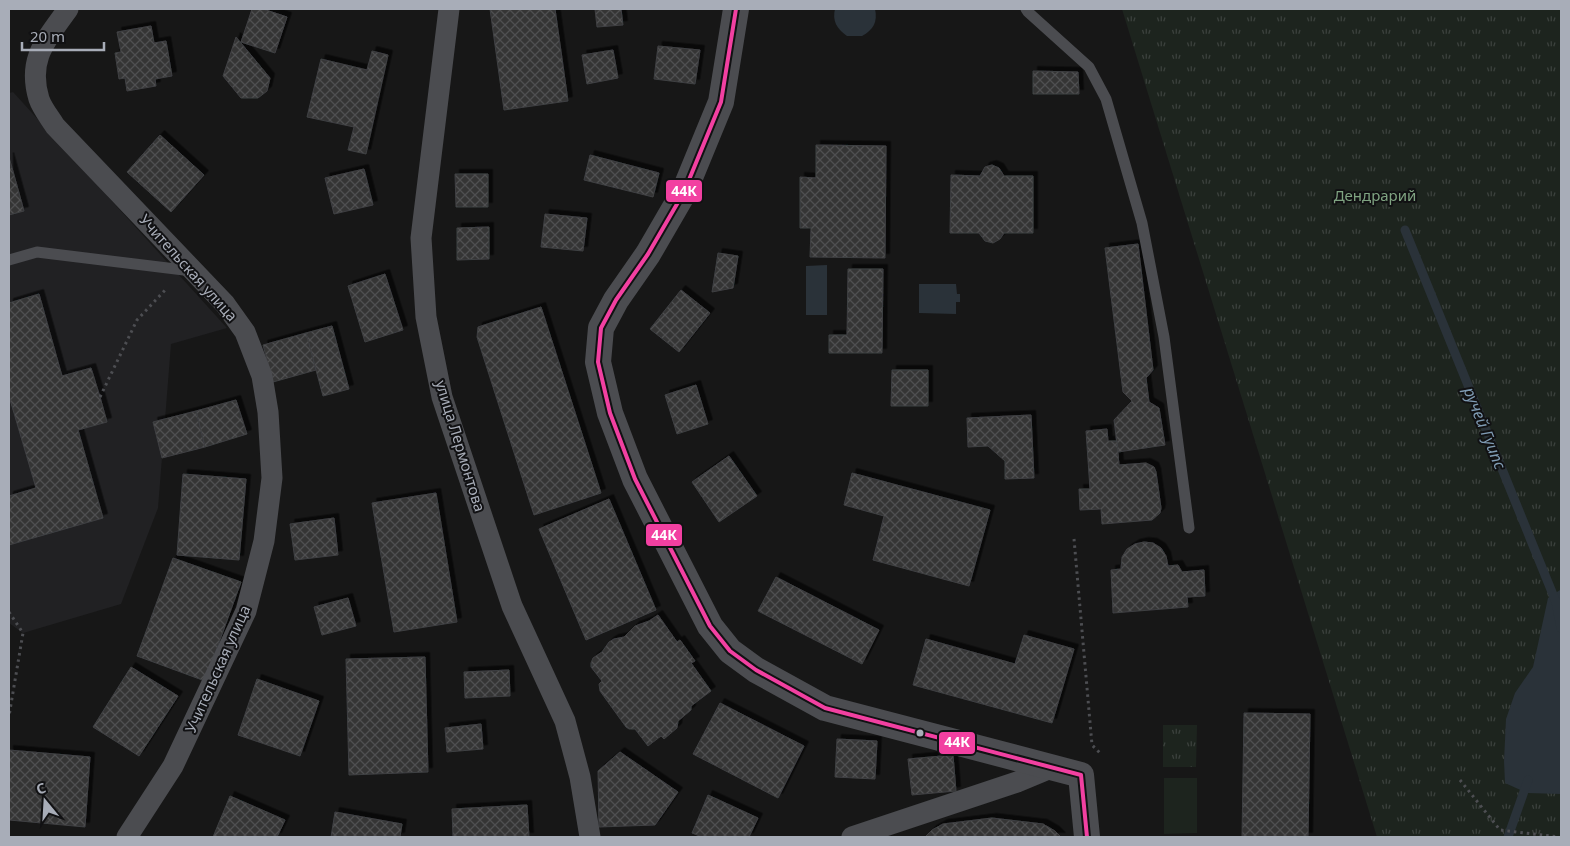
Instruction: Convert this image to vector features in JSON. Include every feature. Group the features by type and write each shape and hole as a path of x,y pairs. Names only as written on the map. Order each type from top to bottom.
{"street":[{"name":"Учительская улица","path":"68,9 38,56 34,72 39,100 55,126 189,270 225,304 244,332 262,376 268,412 272,478 264,541 246,611 173,766 127,837"},
{"name":"улица Лермонтова","path":"449,9 421,238 426,316 442,397 512,606 564,721 580,777 590,837"},
{"path":"736,9 721,102 684,192 648,254 616,300 600,328 598,362 610,413 635,479 710,626 730,651 756,670 825,708 1081,775 1087,837"},
{"path":"852,837 1017,782 1053,767"}],"lane":[{"path":"1026,9 1089,67 1106,99 1146,242 1164,337 1189,528"},
{"path":"9,260 37,252 189,270"}],"path":[{"path":"100,397 137,320 189,270"},
{"path":"1074,539 1092,746"},
{"path":"9,612 23,633 9,716"},
{"path":"1460,780 1500,830 1559,837"}],"shaded area":[{"path":"835,9 875,9 875,22 872,28 862,36 847,36 840,31 836,24 834,17"},
{"path":"13,92 227,328 171,344 158,508 121,604 23,633 9,623 9,93"},
{"path":"827,265 827,315 806,315 806,266"},
{"path":"919,284 956,284 957,294 960,294 960,302 956,302 956,314 919,313"},
{"path":"1560,590 1561,794 1527,793 1505,783 1506,719 1515,693 1533,667 1548,598"}],"green space":[{"name":"Дендрарий","path":"1122,9 1561,9 1561,837 1377,837"},
{"path":"1163,725 1197,725 1196,767 1163,767"},
{"path":"1164,778 1197,778 1197,833 1164,834"}],"building":[{"path":"252,9 263,9 287,17 275,53 241,42"},
{"path":"490,9 555,9 568,101 504,110"},
{"path":"595,9 621,9 623,25 597,27"},
{"path":"151,26 154,43 166,41 172,76 155,79 156,86 127,91 125,78 119,79 115,53 121,52 117,32"},
{"path":"236,37 270,78 267,91 258,98 241,98 223,76"},
{"path":"658,46 700,50 695,84 654,79"},
{"path":"613,50 618,78 587,84 582,55"},
{"path":"372,51 388,55 366,154 348,150 354,127 307,117 321,59 367,70"},
{"path":"1033,71 1078,72 1079,94 1033,94"},
{"path":"160,135 204,175 171,212 127,172"},
{"path":"816,145 886,146 885,258 810,257 811,228 800,228 800,177 816,178"},
{"path":"590,155 659,173 653,197 584,180"},
{"path":"9,157 24,211 9,215"},
{"path":"992,165 999,168 1004,176 1033,176 1033,233 1004,233 1000,239 993,243 985,241 979,233 950,233 951,175 980,176 985,167"},
{"path":"364,169 373,205 334,214 325,178"},
{"path":"455,174 488,174 488,207 456,207"},
{"path":"545,214 587,218 583,251 541,247"},
{"path":"489,227 489,259 457,260 457,228"},
{"path":"1138,244 1153,370 1146,378 1149,402 1159,408 1165,445 1118,452 1114,420 1132,401 1123,392 1105,248"},
{"path":"718,253 738,256 733,288 712,292"},
{"path":"848,269 883,269 882,353 829,353 829,335 847,335"},
{"path":"385,274 403,330 365,342 348,286"},
{"path":"681,290 710,313 679,352 650,329"},
{"path":"39,294 62,376 91,368 100,397 107,422 78,430 103,518 9,545 9,496 36,488 9,396 9,303"},
{"path":"541,307 601,493 534,515 477,337 478,327"},
{"path":"332,326 349,389 323,396 306,333"},
{"path":"306,333 316,370 273,382 263,345"},
{"path":"892,370 928,370 928,406 891,406"},
{"path":"696,385 708,424 677,434 665,395"},
{"path":"236,400 247,434 205,447 196,411"},
{"path":"196,411 205,447 162,458 153,422"},
{"path":"1031,415 1034,478 1005,479 1005,461 988,446 968,447 967,418"},
{"path":"1107,429 1108,441 1117,441 1119,465 1146,463 1154,467 1161,508 1160,513 1152,520 1102,524 1101,509 1080,510 1079,489 1090,489 1086,431"},
{"path":"729,456 757,496 719,522 692,482"},
{"path":"852,473 990,510 969,586 873,560 884,516 844,505"},
{"path":"183,474 246,479 239,560 177,555"},
{"path":"436,493 457,622 394,632 372,503"},
{"path":"609,499 656,610 586,640 539,529"},
{"path":"334,518 338,555 295,560 290,524"},
{"path":"1153,543 1161,548 1166,556 1168,566 1178,565 1182,572 1204,570 1205,596 1187,597 1188,607 1113,613 1111,570 1121,569 1122,557 1127,549 1135,544"},
{"path":"173,558 241,582 205,681 137,656"},
{"path":"776,577 879,630 862,664 758,611"},
{"path":"348,598 356,626 322,635 314,607"},
{"path":"658,615 677,642 680,640 695,661 691,663 711,691 691,706 691,710 678,721 677,728 664,739 661,736 648,746 635,729 626,727 600,691 599,684 602,681 591,667 591,663 593,658 602,652 609,642 624,637 635,626 649,621"},
{"path":"1024,635 1074,649 1052,723 913,685 926,639 1015,664"},
{"path":"425,657 428,772 349,775 346,659"},
{"path":"131,667 178,696 139,756 93,727"},
{"path":"509,670 510,696 465,698 464,672"},
{"path":"257,679 319,701 300,756 238,735"},
{"path":"720,703 804,746 778,798 693,754"},
{"path":"1244,713 1310,714 1308,837 1242,837"},
{"path":"481,724 483,749 447,752 445,728"},
{"path":"837,739 877,741 875,779 835,777"},
{"path":"9,750 90,757 85,827 9,820"},
{"path":"620,752 678,792 655,825 599,827 598,771"},
{"path":"953,755 956,791 912,795 908,759"},
{"path":"708,795 758,818 749,837 702,837 692,833"},
{"path":"230,796 285,820 277,837 213,837"},
{"path":"527,805 529,837 453,837 452,809"},
{"path":"335,812 402,824 400,837 331,837"},
{"path":"992,818 1043,824 1061,837 925,837 932,830 943,824"}],"waterway":[{"name":"ручей Гуипс","path":"1405,230 1556,602 1561,628"},
{"name":"ручей Гуипс","path":"1508,837 1528,780"}],"transit line":[{"name":"44К","path":"736,9 721,102 684,192 648,254 616,300 601,328 598,362 610,413 635,479 710,626 730,651 756,670 825,708 1081,775 1087,837"}]}
